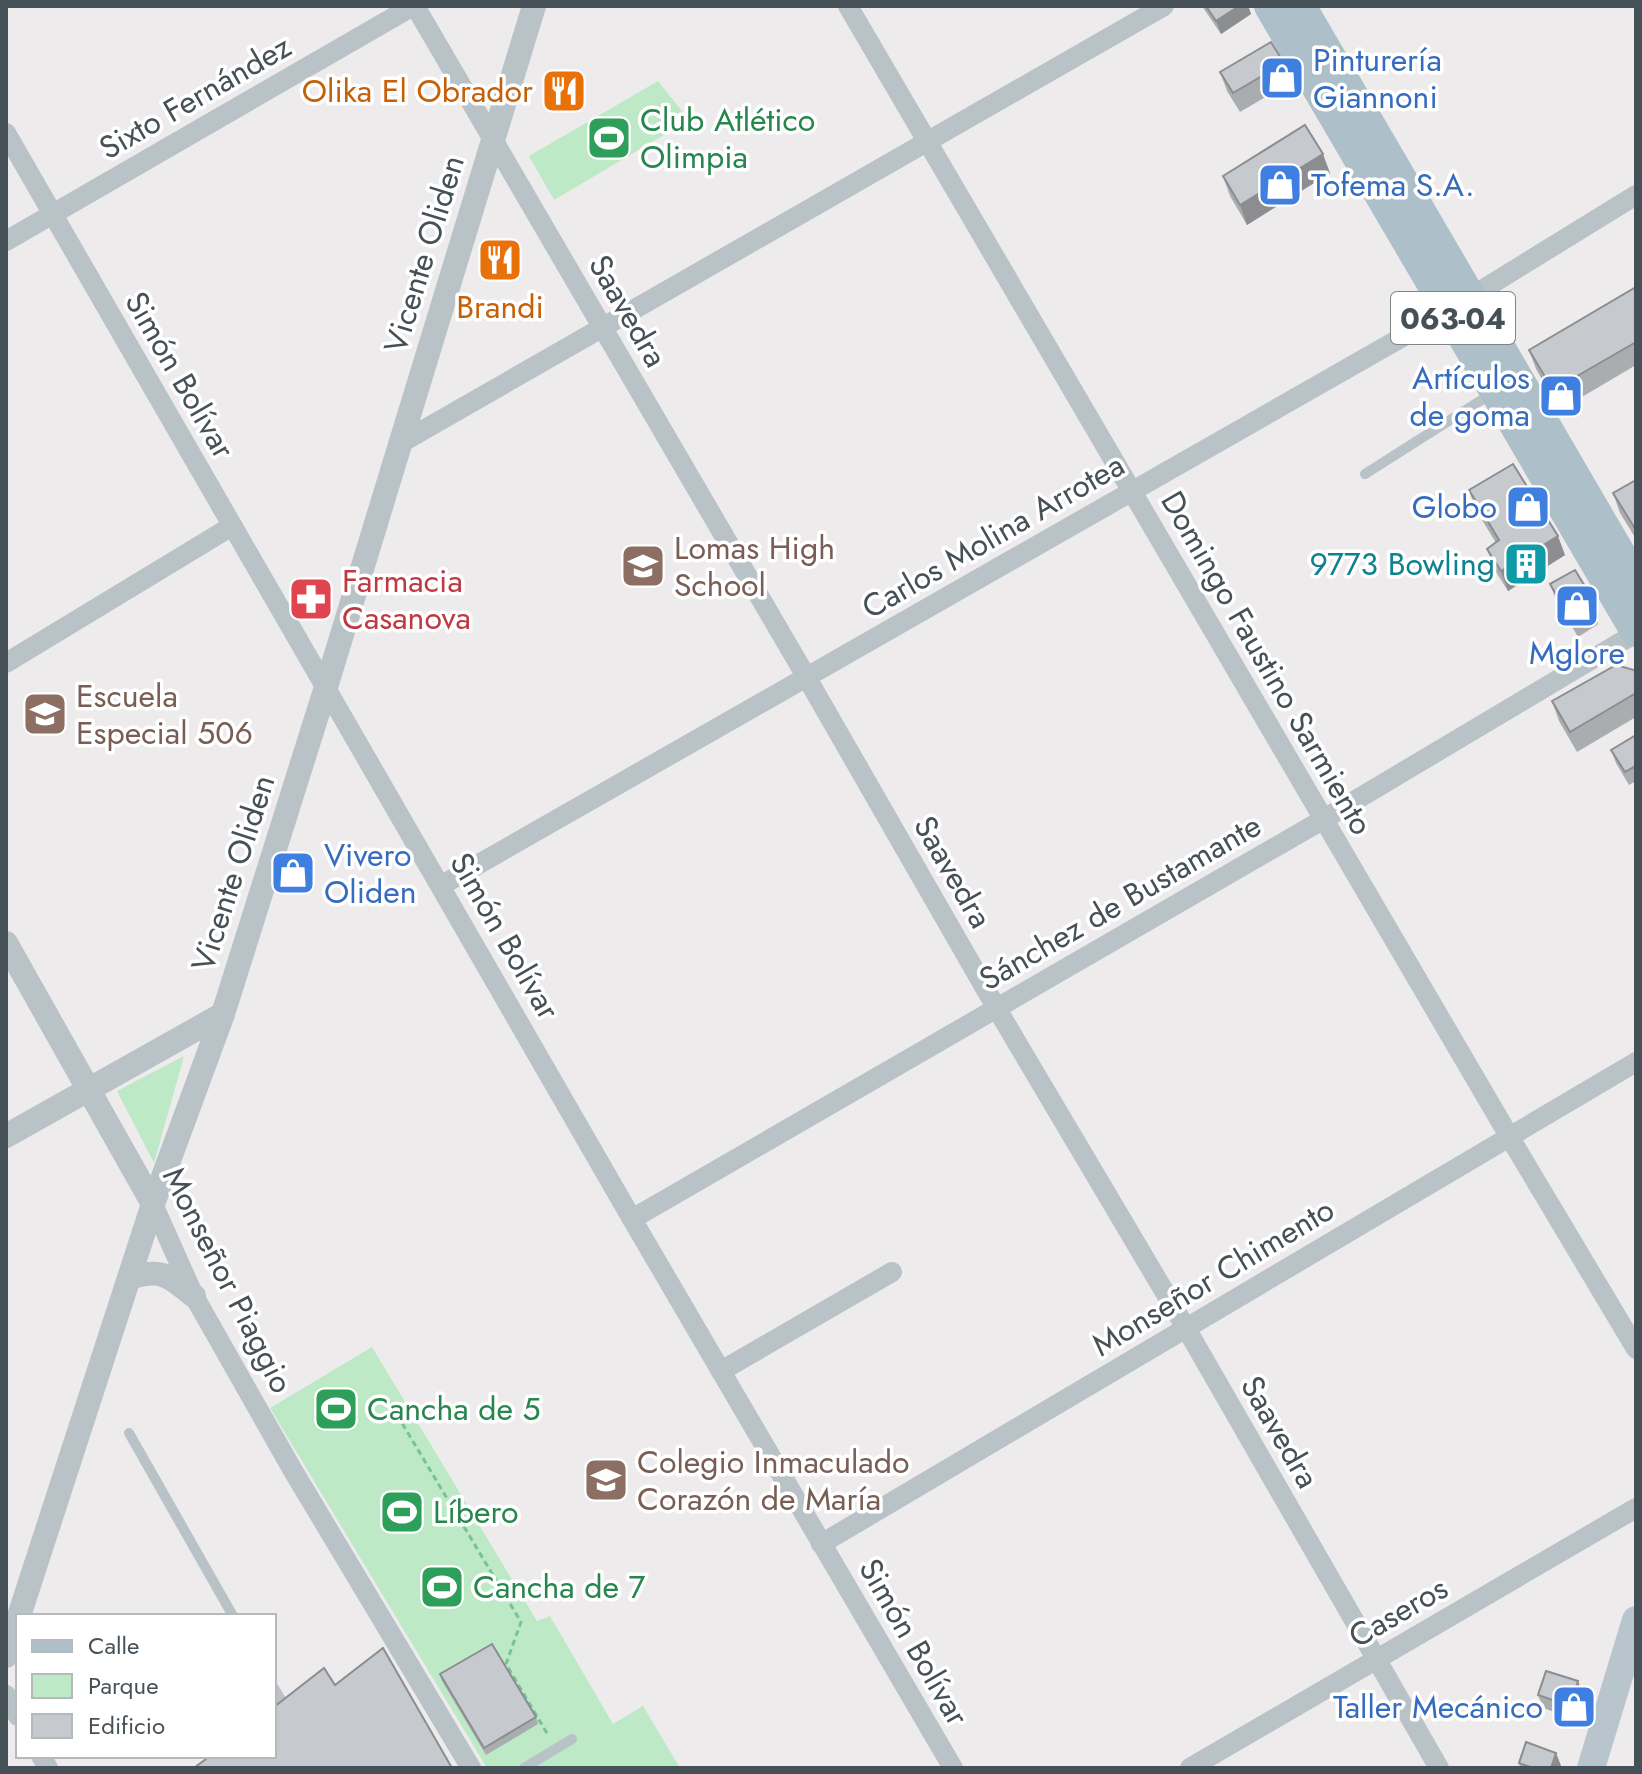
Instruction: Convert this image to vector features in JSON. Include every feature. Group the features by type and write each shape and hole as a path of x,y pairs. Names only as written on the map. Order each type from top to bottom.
{"main road":[{"name":"063-04","path":"1270,6 1636,582"},
{"name":"063-04","path":"1300,6 1459,305 1496,391 1636,632"},
{"path":"1591,1768 1636,1620"}],"street":[{"name":"Saavedra","path":"414,6 1186,1328 1439,1768"},
{"name":"Sixto Fernández","path":"6,241 414,6"},
{"name":"Vicente Oliden","path":"19,1614 153,1204 223,1014 534,6"},
{"name":"Domingo Faustino Sarmiento","path":"848,6 1636,1349"},
{"path":"399,444 1164,6"},
{"name":"Simón Bolívar","path":"6,133 632,1219 953,1768"},
{"name":"Carlos Molina Arrotea","path":"442,885 1459,305 1636,195"},
{"path":"6,663 232,526"},
{"name":"Sánchez de Bustamante","path":"632,1219 1324,819 1636,632"},
{"name":"Monseñor Piaggio","path":"6,943 153,1204 194,1296 292,1469 471,1768"},
{"path":"6,1136 223,1014"},
{"name":"Monseñor Chimento","path":"821,1544 1636,1062"},
{"path":"129,1278 150,1271 166,1274 194,1296"},
{"path":"721,1371 892,1272"},
{"name":"Caseros","path":"1190,1768 1636,1508"},
{"name":"Vicente Oliden","path":"6,1656 16,1624"},
{"path":"6,1695 16,1712"}],"lane":[{"path":"1365,474 1496,391"},
{"path":"129,1433 232,1614"},
{"path":"276,1691 284,1705"},
{"path":"524,1768 541,1764 572,1739"}],"path":[{"path":"387,1398 521,1622 506,1664 556,1749"}],"green space":[{"name":"Club Atlético Olimpia","path":"658,81 689,120 554,200 529,156"},
{"path":"184,1056 154,1163 117,1091"},
{"name":"Líbero","path":"372,1347 537,1621 550,1616 613,1724 643,1706 680,1768 487,1768 270,1408"}],"building":[{"path":"1206,6 1239,6 1216,21"},
{"path":"1271,42 1284,63 1233,93 1220,72"},
{"path":"1305,125 1323,154 1240,205 1223,176"},
{"path":"1636,287 1636,342 1553,390 1529,350"},
{"path":"1513,464 1558,536 1501,571 1487,549 1499,540 1469,490"},
{"path":"1636,480 1636,526 1634,527 1613,493"},
{"name":"Mglore","path":"1575,570 1594,601 1593,612 1573,624 1550,584"},
{"path":"1616,665 1634,670 1636,693 1570,732 1552,701"},
{"path":"1636,735 1636,766 1625,772 1611,750"},
{"path":"492,1644 536,1717 484,1748 440,1674"},
{"path":"383,1648 452,1768 194,1768 207,1758 276,1758 276,1705 324,1668 335,1685"},
{"path":"1546,1671 1578,1681 1570,1706 1538,1695"},
{"path":"1526,1742 1556,1753 1551,1768 1533,1768 1519,1763"}],"place":[{"name":"Pinturería Giannoni","path":"1282,78"},
{"name":"Olika El Obrador","path":"564,91"},
{"name":"Club Atlético Olimpia","path":"609,138"},
{"name":"Tofema S.A.","path":"1280,185"},
{"name":"Brandi","path":"500,260"},
{"name":"Artículos de goma","path":"1561,396"},
{"name":"Globo","path":"1528,507"},
{"name":"9773 Bowling","path":"1526,564"},
{"name":"Lomas High School","path":"643,566"},
{"name":"Farmacia Casanova","path":"311,599"},
{"name":"Mglore","path":"1577,606"},
{"name":"Escuela Especial 506","path":"45,714"},
{"name":"Vivero Oliden","path":"293,873"},
{"name":"Cancha de 5","path":"336,1409"},
{"name":"Colegio Inmaculado Corazón de María","path":"606,1480"},
{"name":"Líbero","path":"402,1512"},
{"name":"Cancha de 7","path":"442,1587"},
{"name":"Taller Mecánico","path":"1574,1707"}]}
